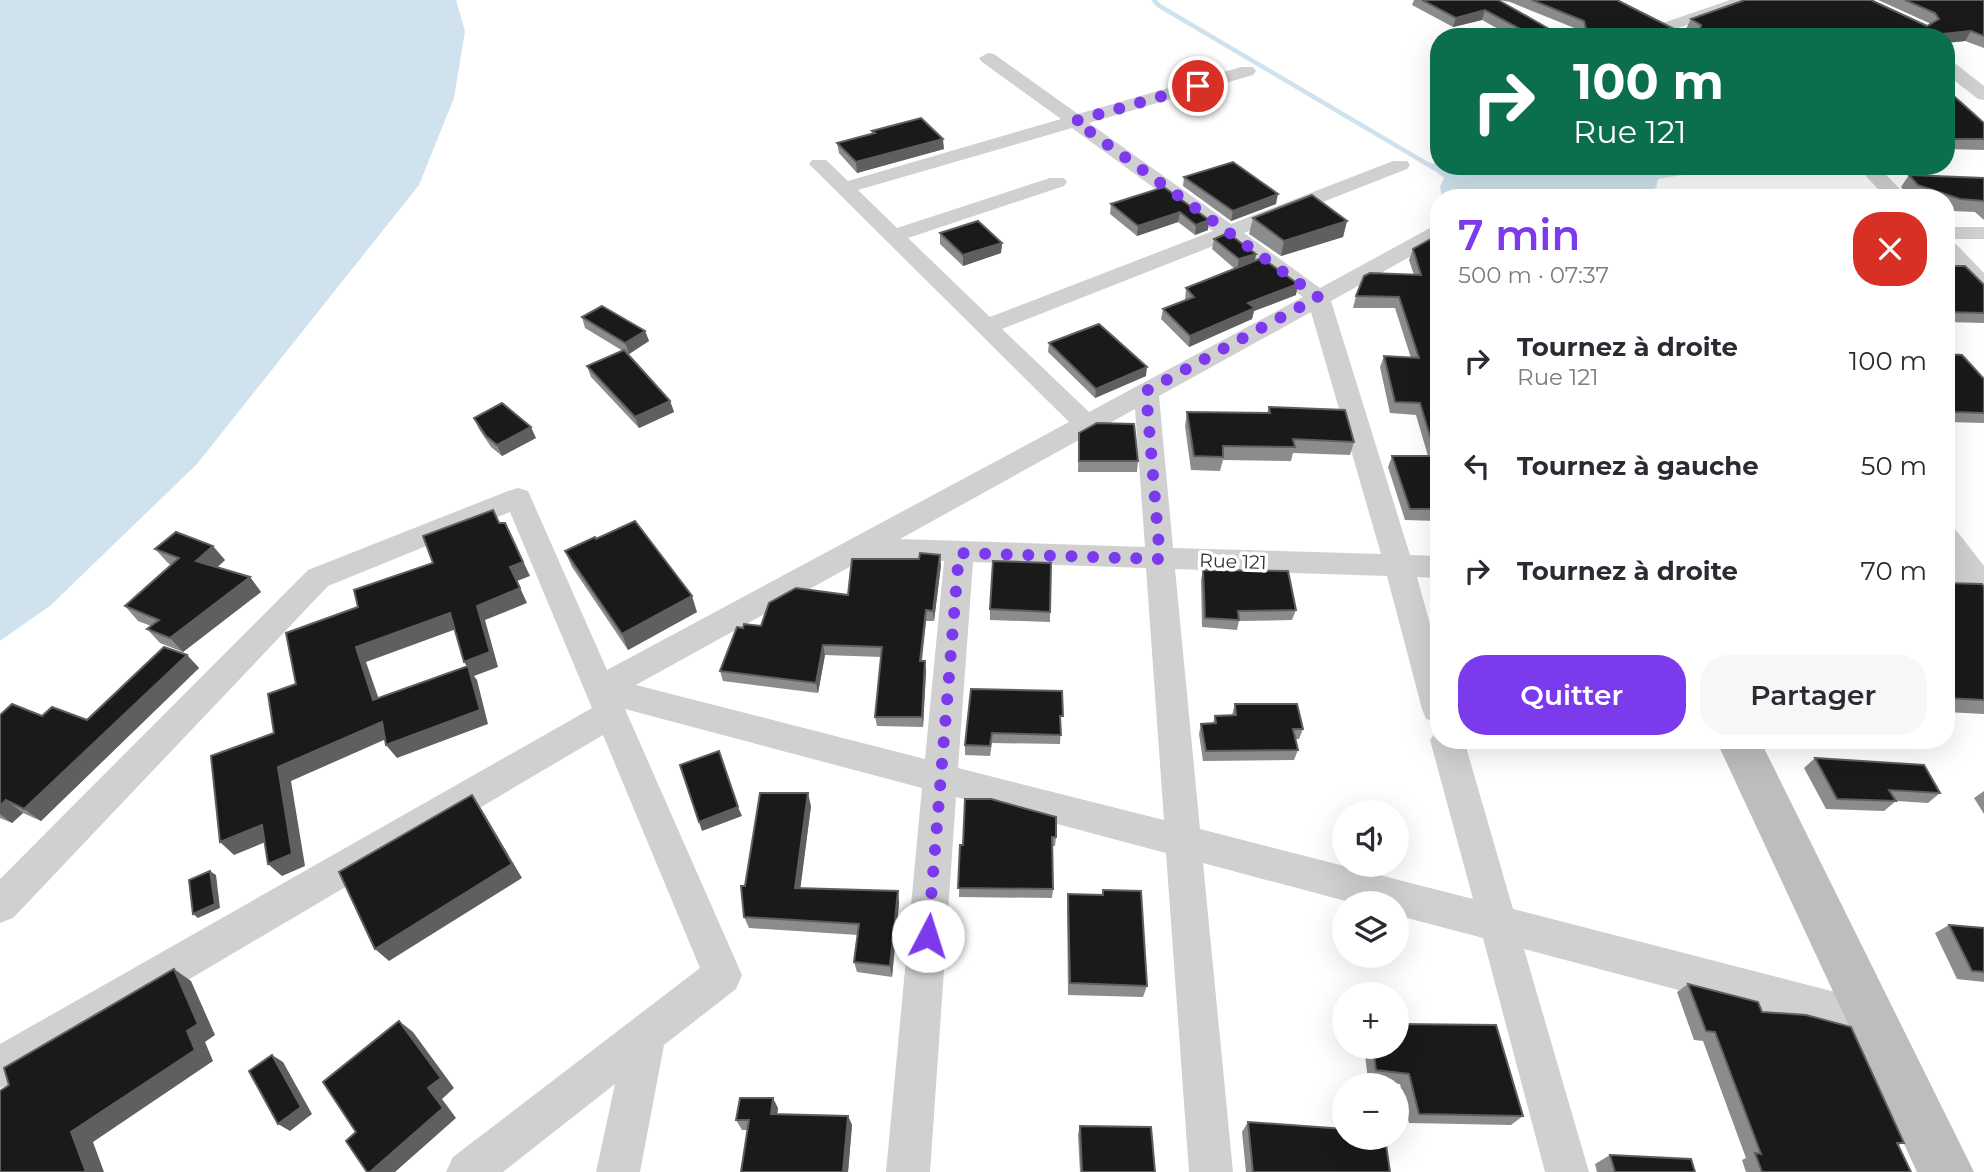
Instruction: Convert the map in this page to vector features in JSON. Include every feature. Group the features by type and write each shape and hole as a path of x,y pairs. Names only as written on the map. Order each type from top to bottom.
{"street":[{"path":"1671,28 1746,0"},
{"path":"988,58 1318,297 1399,566 1430,680"},
{"path":"844,188 1247,71"},
{"path":"1955,72 1984,95"},
{"path":"819,164 1086,424"},
{"path":"986,327 1400,165"},
{"path":"1876,175 1889,189"},
{"path":"893,236 1057,182"},
{"path":"1955,233 1984,233"},
{"path":"0,1068 859,548 1430,237"},
{"path":"1955,256 1984,286"},
{"path":"1146,391 1211,1172"},
{"path":"0,905 318,578 518,498 722,975 468,1172"},
{"name":"Rue 121","path":"859,548 1430,567"},
{"path":"1955,549 1983,585"},
{"path":"908,1172 959,553"},
{"path":"1955,583 1983,585"},
{"path":"605,701 940,778 1874,1022"},
{"path":"1450,749 1567,1172"},
{"path":"1742,749 1946,1172"},
{"path":"618,1172 646,1034"}],"water":[{"path":"0,0 456,0 465,31 454,98 419,185 197,464 51,605 0,641"},
{"path":"1440,175 1682,175 1658,179 1656,188 1653,189 1440,189 1444,178"}],"building":[{"path":"1422,0 1498,0 1547,28 1518,28 1485,10 1456,18"},
{"path":"1532,0 1617,0 1672,28 1586,28 1584,21"},
{"path":"1745,0 1871,0 1927,26 1939,19 1935,13 1905,0 1984,0 1984,36 1971,31 1955,33 1955,28 1700,28 1701,25 1691,19"},
{"path":"1955,97 1984,123 1984,139 1955,139"},
{"path":"921,118 943,139 856,162 837,143 875,133 872,131"},
{"path":"1233,162 1278,194 1233,211 1184,177"},
{"path":"1909,175 1984,178 1984,201 1955,197 1955,189 1930,189 1918,185"},
{"path":"1164,187 1209,220 1196,225 1180,212 1138,226 1111,204"},
{"path":"1312,195 1347,221 1284,241 1253,218"},
{"path":"978,221 1002,243 963,255 940,233"},
{"path":"1228,233 1256,254 1239,259 1214,239"},
{"path":"1430,239 1430,436 1420,403 1395,402 1384,356 1419,358 1399,297 1356,296 1364,276 1370,273 1421,275 1413,249"},
{"path":"1262,258 1298,284 1248,303 1255,308 1190,336 1163,309 1194,297 1186,288"},
{"path":"1955,266 1965,266 1984,285 1984,313 1955,312"},
{"path":"602,306 645,331 625,343 582,317"},
{"path":"1099,324 1147,367 1096,389 1049,343"},
{"path":"624,350 670,401 635,417 587,366"},
{"path":"1955,355 1962,355 1984,379 1984,413 1955,412"},
{"path":"502,403 531,427 497,445 486,436 474,418"},
{"path":"1269,407 1345,410 1354,442 1293,439 1295,447 1223,446 1223,457 1194,456 1187,412 1270,413"},
{"path":"1097,423 1134,424 1138,461 1079,461 1079,433"},
{"path":"1392,456 1430,456 1430,509 1410,509"},
{"path":"493,510 499,523 505,523 523,562 510,567 520,588 477,606 490,652 464,662 450,613 356,647 373,700 468,666 480,710 386,745 382,722 278,767 292,854 268,864 262,825 220,842 211,756 274,733 268,694 296,684 286,633 358,607 354,590 433,563 423,536"},
{"path":"635,521 692,596 622,634 565,551"},
{"path":"176,532 213,546 196,561 250,577 170,638 147,629 159,620 125,606 179,558 155,549"},
{"path":"920,553 940,555 933,611 926,610 920,661 925,661 922,717 875,717 882,647 823,645 816,683 720,671 737,627 743,628 744,624 761,626 769,603 796,588 848,595 852,559 919,559"},
{"path":"993,561 1051,563 1050,612 990,609"},
{"path":"1203,570 1288,571 1296,610 1238,611 1239,620 1205,618"},
{"path":"1955,583 1982,584 1984,587 1984,700 1955,698"},
{"path":"164,647 187,655 24,809 6,800 0,806 0,715 12,704 42,716 52,707 87,720"},
{"path":"971,689 1062,691 1061,735 992,733 990,746 965,745"},
{"path":"1235,704 1297,704 1303,729 1293,729 1298,750 1206,751 1201,724 1216,723 1215,716 1236,715"},
{"path":"719,751 738,807 699,822 680,765"},
{"path":"1815,758 1924,765 1940,793 1889,790 1896,801 1837,799"},
{"path":"760,793 808,793 795,888 898,891 890,966 854,962 859,924 744,917 741,886 745,886"},
{"path":"472,795 512,864 375,949 339,872"},
{"path":"965,799 991,799 1056,817 1056,837 1052,837 1053,889 958,888"},
{"path":"210,871 215,904 193,914 189,880"},
{"path":"1103,890 1141,891 1147,986 1070,983 1068,894 1103,895"},
{"path":"1949,925 1984,928 1984,972 1972,971"},
{"path":"174,969 198,1024 187,1031 195,1050 71,1132 86,1172 0,1172 0,1091 9,1085 4,1068"},
{"path":"1688,984 1758,1002 1762,1012 1806,1015 1851,1027 1904,1143 1897,1143 1911,1172 1762,1172 1755,1153 1761,1154 1715,1032 1706,1031"},
{"path":"399,1021 441,1078 428,1088 443,1108 367,1172 346,1141 356,1132 323,1082"},
{"path":"1409,1024 1496,1025 1523,1116 1419,1114 1409,1073 1376,1070 1375,1059 1409,1059"},
{"path":"272,1055 301,1107 278,1124 249,1071"},
{"path":"740,1098 773,1098 771,1114 848,1116 843,1172 741,1172 749,1120 736,1120"},
{"path":"1248,1122 1332,1128 1332,1150 1387,1150 1390,1172 1253,1172"},
{"path":"1080,1126 1151,1127 1155,1172 1082,1172"},
{"path":"1610,1155 1691,1159 1695,1172 1615,1172"}],"waterway":[{"path":"1154,0 1158,5 1430,166"}],"route":[{"path":"928,936 959,553 1160,559 1146,391 1318,297 1075,121 1198,86"}]}
